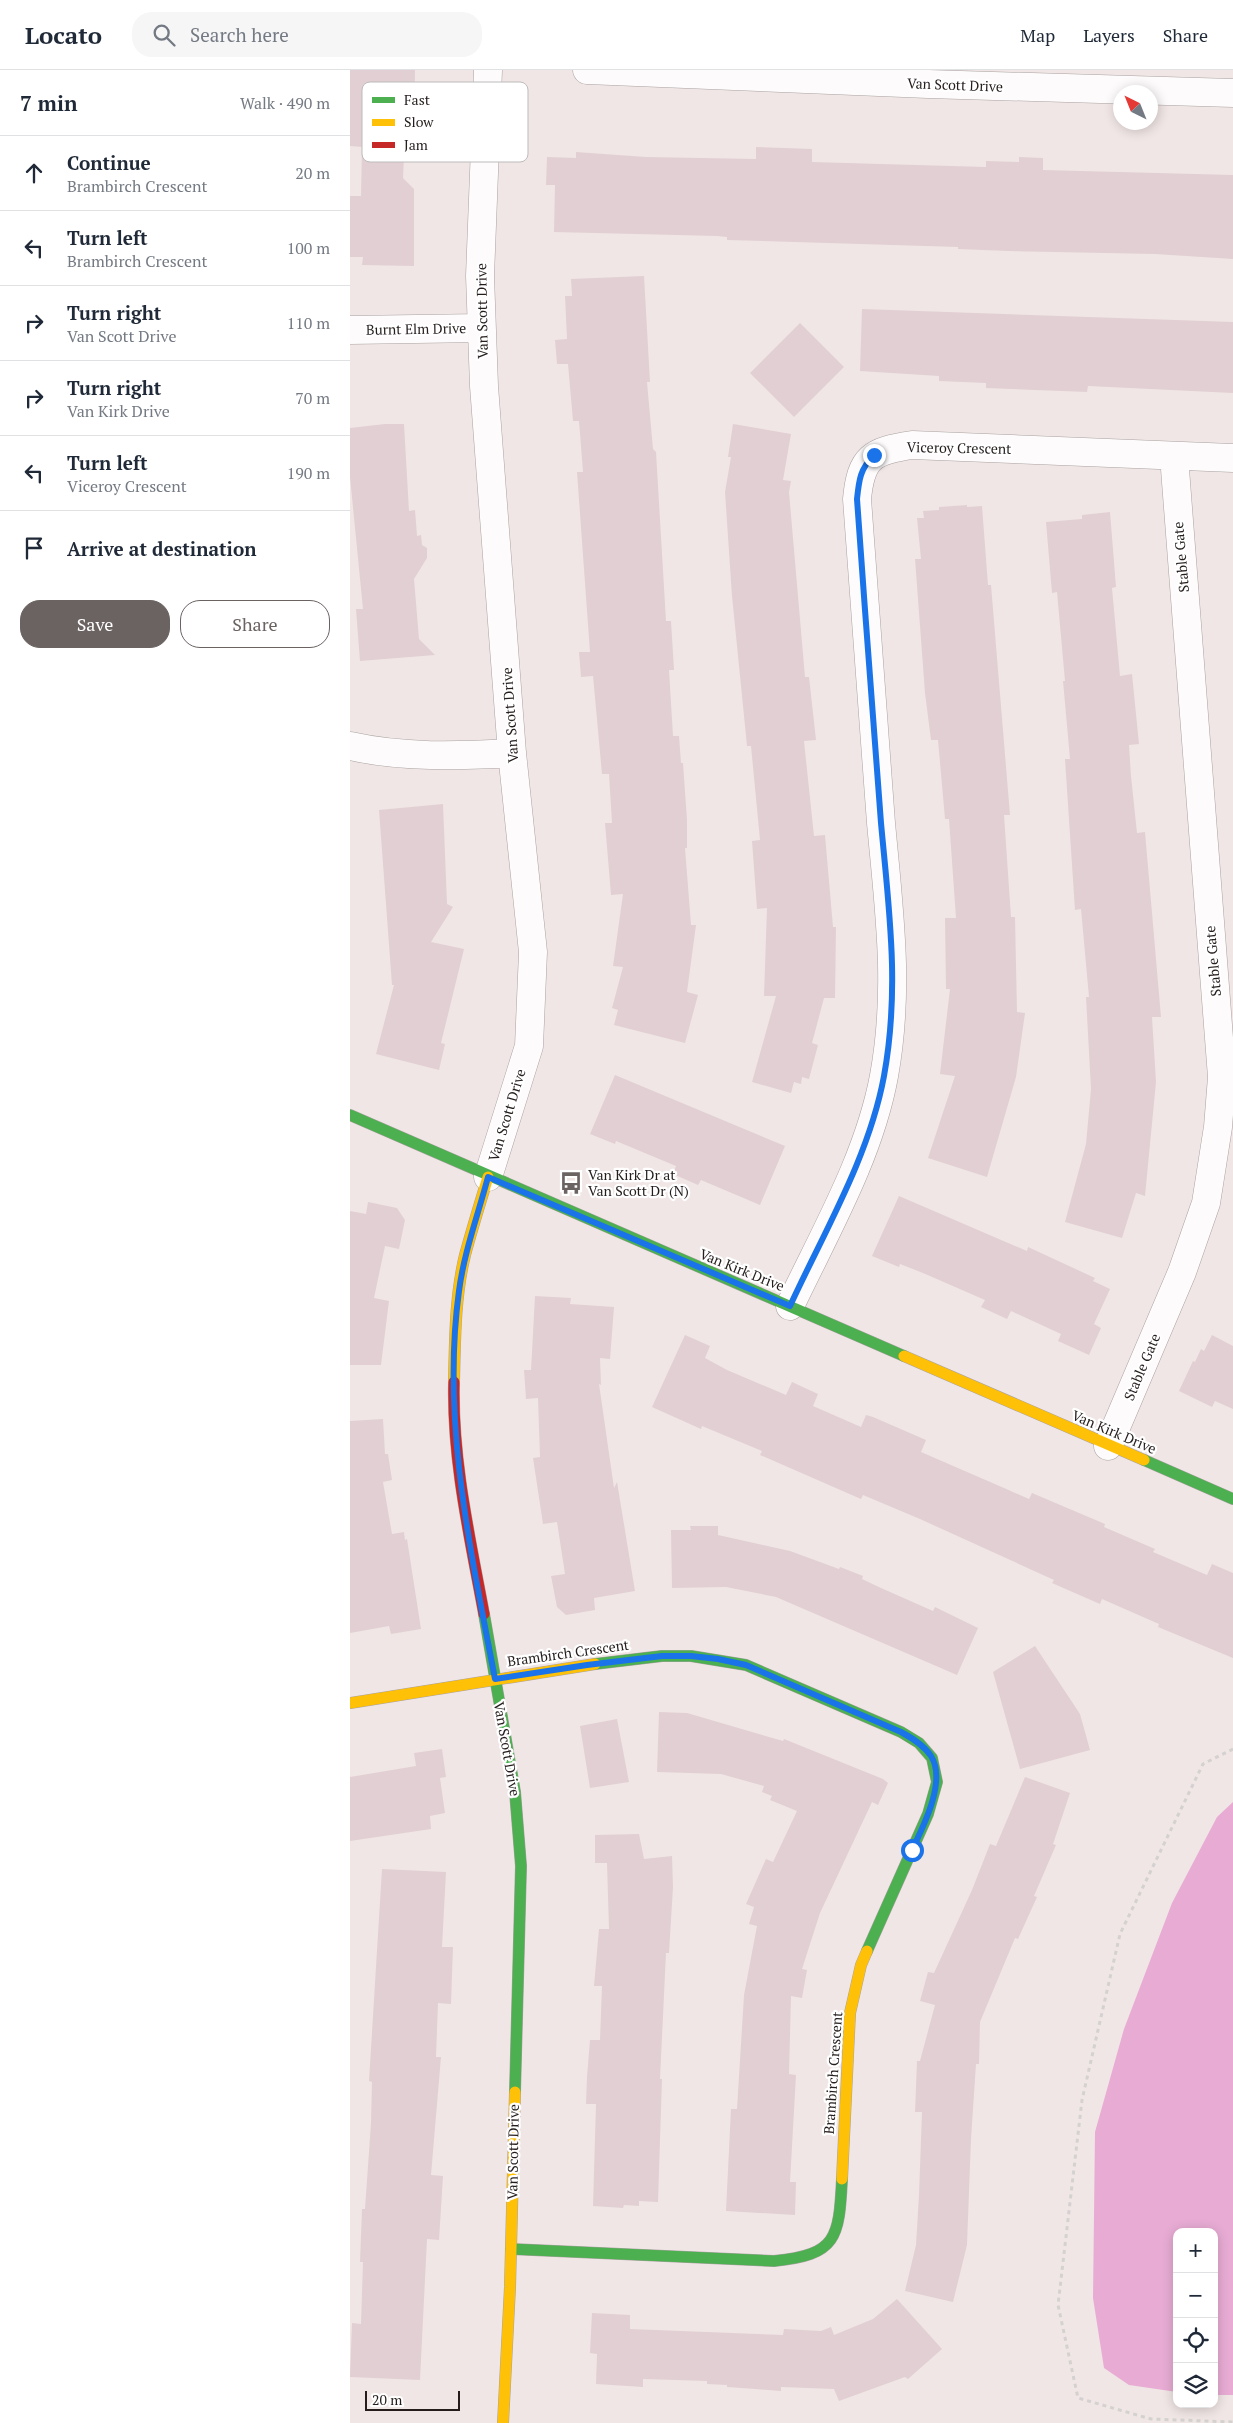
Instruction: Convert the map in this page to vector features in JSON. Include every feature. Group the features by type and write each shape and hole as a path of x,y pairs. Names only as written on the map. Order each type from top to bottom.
{"street":[{"name":"Van Scott Drive","path":"587,70 1141,80 1233,94"},
{"name":"Van Scott Drive","path":"484,162 480,276 481,328 512,753 533,952 529,1046 465,1256 455,1322 453,1402 460,1479 515,1792 521,1866 511,2249 503,2423"},
{"name":"Burnt Elm Drive","path":"350,330 481,328"},
{"name":"Viceroy Crescent","path":"790,1306 839,1205 866,1138 884,1077 891,1030 893,933 881,822 857,499 859,476 865,464 874,455 893,448 912,445 1233,458"},
{"name":"Stable Gate","path":"1108,1446 1182,1272 1206,1203 1218,1127 1222,1077 1174,456"},
{"path":"350,746 382,752 452,757 512,753"},
{"name":"Van Kirk Drive","path":"350,1115 488,1177 1233,1499"},
{"name":"Brambirch Crescent","path":"350,1703 587,1665 662,1656 691,1656 746,1665 907,1735 919,1743 932,1758 937,1782 928,1814 861,1965 850,2012 840,2212 834,2234 827,2246 812,2258 774,2261 511,2249"}],"path":[{"path":"1233,1750 1203,1764 1120,1934 1082,2100 1058,2305 1078,2398 1151,2419 1233,2422"}],"shaded area":[{"path":"1233,1802 1233,2395 1218,2395 1218,2228 1173,2228 1173,2391 1129,2385 1104,2368 1093,2298 1095,2132 1124,2029 1172,1903 1217,1817"}],"building":[{"path":"350,70 415,70 415,82 362,82 362,147 350,146"},
{"path":"362,147 362,162 404,162 403,178 414,189 414,266 362,265 363,257 350,257 350,196 361,196"},
{"path":"756,147 812,149 812,162 986,167 986,161 1019,162 1019,157 1043,158 1043,170 1233,175 1233,259 1155,254 1008,251 958,249 958,247 727,240 727,237 717,236 554,232 555,185 546,185 547,157 576,158 576,152 646,157 756,159"},
{"path":"644,276 650,382 647,382 653,449 656,452 666,621 671,621 674,670 669,670 673,736 679,736 681,763 683,763 687,820 687,848 685,848 691,925 696,925 687,992 698,995 685,1043 614,1025 618,1010 612,1008 623,967 613,966 623,894 611,895 605,823 612,823 609,774 602,774 593,676 581,677 579,652 590,652 577,472 583,472 579,421 573,421 568,364 557,364 555,340 567,339 565,296 572,296 571,279"},
{"path":"862,309 1233,322 1233,393 1088,386 1087,392 986,388 986,383 939,381 939,376 860,371"},
{"path":"800,323 844,367 794,417 750,373"},
{"path":"404,424 409,511 415,510 417,536 421,535 422,545 427,548 427,558 414,579 419,639 435,655 360,661 356,609 363,609 350,477 350,428"},
{"path":"733,424 791,434 783,480 791,481 789,492 805,677 809,677 816,740 804,741 814,836 825,835 833,927 836,927 835,998 824,998 812,1043 818,1045 809,1079 802,1077 801,1084 794,1082 791,1093 752,1082 776,996 764,996 767,908 757,909 752,841 760,840 751,746 747,746 732,596 725,492 731,457 728,457"},
{"path":"967,505 967,507 982,506 988,585 991,585 1010,815 1004,815 1011,917 1015,917 1017,1012 1025,1013 1016,1077 987,1177 928,1158 955,1076 940,1074 950,989 946,989 945,918 956,918 949,819 945,819 938,740 931,740 925,693 915,559 921,559 917,518 924,518 923,511 939,510 939,507"},
{"path":"1110,512 1116,587 1112,588 1120,676 1132,674 1139,744 1129,745 1131,776 1137,833 1145,832 1161,1017 1152,1017 1156,1082 1145,1196 1136,1193 1122,1238 1065,1222 1086,1144 1091,1089 1086,997 1089,997 1081,909 1075,910 1065,759 1070,759 1063,681 1065,681 1057,592 1052,593 1046,522 1082,519 1082,515"},
{"path":"443,804 447,904 453,907 431,942 464,949 441,1043 445,1044 439,1070 376,1054 394,985 392,985 379,810"},
{"path":"615,1075 785,1146 760,1205 701,1180 698,1185 673,1174 676,1166 616,1141 615,1144 590,1134"},
{"path":"899,1196 1027,1251 1028,1247 1095,1278 1093,1281 1110,1289 1094,1324 1101,1328 1089,1355 1058,1341 1061,1334 1011,1311 1007,1319 981,1307 985,1300 900,1264 899,1267 872,1256"},
{"path":"368,1202 397,1208 405,1220 399,1249 385,1246 374,1298 389,1301 381,1365 350,1365 350,1211 366,1214"},
{"path":"535,1296 571,1298 570,1304 614,1307 610,1359 600,1358 601,1385 599,1384 614,1488 617,1482 635,1591 594,1598 595,1610 566,1615 557,1607 551,1576 565,1574 557,1522 543,1524 533,1458 540,1457 538,1398 526,1399 524,1370 531,1370"},
{"path":"685,1335 710,1346 705,1358 727,1370 786,1395 792,1382 818,1394 813,1406 861,1427 866,1415 873,1417 926,1440 921,1452 1029,1499 1032,1493 1105,1524 1104,1527 1155,1549 1153,1552 1207,1575 1212,1564 1233,1573 1233,1658 1158,1627 1159,1624 1102,1599 1100,1604 1052,1583 1054,1580 920,1519 863,1495 861,1499 760,1455 762,1451 702,1426 701,1429 652,1407"},
{"path":"1212,1335 1233,1346 1233,1409 1215,1401 1212,1407 1179,1391 1193,1361 1195,1362 1201,1349 1204,1351"},
{"path":"383,1419 385,1454 388,1454 392,1480 383,1482 392,1534 404,1532 405,1540 407,1539 421,1629 391,1634 389,1626 350,1633 350,1421"},
{"path":"690,1526 718,1526 718,1535 790,1551 839,1569 840,1567 863,1576 862,1579 933,1611 935,1607 978,1628 957,1675 776,1597 726,1587 672,1588 671,1530 691,1530"},
{"path":"1035,1646 1080,1714 1090,1750 1020,1769 993,1672"},
{"path":"659,1712 687,1713 783,1741 784,1739 883,1779 888,1783 878,1805 872,1802 820,1913 802,1969 807,1970 802,1998 791,1996 789,2074 796,2075 790,2182 796,2182 795,2215 726,2211 731,2109 737,2109 744,1995 757,1926 749,1924 754,1907 746,1904 766,1859 773,1862 797,1811 770,1800 772,1796 762,1792 764,1786 721,1774 657,1772"},
{"path":"617,1719 629,1782 590,1788 580,1726"},
{"path":"442,1749 446,1777 440,1778 445,1813 430,1816 431,1829 350,1841 350,1777 416,1766 414,1753"},
{"path":"1025,1777 1070,1793 1053,1844 1056,1845 1034,1896 1037,1897 1018,1939 1015,1938 980,2022 979,2064 976,2064 971,2139 967,2245 953,2302 905,2291 916,2245 919,2195 922,2112 915,2112 917,2061 920,2061 935,2005 920,2001 928,1972 934,1973 972,1890 990,1844 996,1846"},
{"path":"639,1834 644,1859 672,1856 673,1887 669,1953 666,1953 660,2079 662,2079 658,2202 639,2201 639,2206 624,2205 623,2208 593,2206 596,2104 586,2104 587,2077 590,2040 600,2040 602,1986 594,1986 599,1929 609,1929 607,1863 595,1863 595,1835"},
{"path":"382,1869 446,1872 442,1947 453,1947 451,2004 438,2003 436,2057 441,2057 431,2175 443,2176 439,2240 427,2239 420,2380 350,2377 352,2323 361,2324 363,2262 360,2262 362,2209 365,2209 371,2123 372,2082 369,2081"},
{"path":"897,2299 942,2349 908,2379 905,2377 839,2401 834,2389 781,2387 781,2391 727,2387 727,2385 707,2384 707,2381 643,2379 643,2387 596,2384 597,2354 590,2353 592,2313 630,2315 630,2329 783,2335 784,2329 821,2331 831,2327 834,2335 873,2319"}],"traffic: fast":[{"path":"350,1115 904,1356"},
{"path":"1144,1460 1233,1499"},
{"path":"484,1614 515,1792 521,1866 515,2092"},
{"path":"595,1664 662,1656 691,1656 746,1665 901,1732 919,1743 932,1758 937,1782 928,1814 867,1951"},
{"path":"511,2249 774,2261 795,2258 811,2254 831,2240 839,2216 842,2179"}],"traffic: slow":[{"path":"454,1382 459,1286 468,1245 488,1177"},
{"path":"904,1356 1144,1460"},
{"path":"350,1703 595,1664"},
{"path":"842,2179 850,2013 861,1965 867,1951"},
{"path":"503,2423 510,2287 515,2092"}],"traffic: jam":[{"path":"454,1382 454,1411 459,1470 484,1614"}],"place":[{"name":"Van Kirk Dr at Van Scott Dr (N)","path":"571,1183"}],"route":[{"path":"874,455 865,464 859,476 857,499 881,822 893,933 894,977 891,1030 884,1077 866,1138 839,1205 790,1306 488,1177 465,1256 459,1290 455,1322 453,1402 455,1441 460,1479 495,1679 662,1656 691,1656 746,1665 901,1732 919,1743 932,1758 937,1782 928,1814 912,1850"}]}
